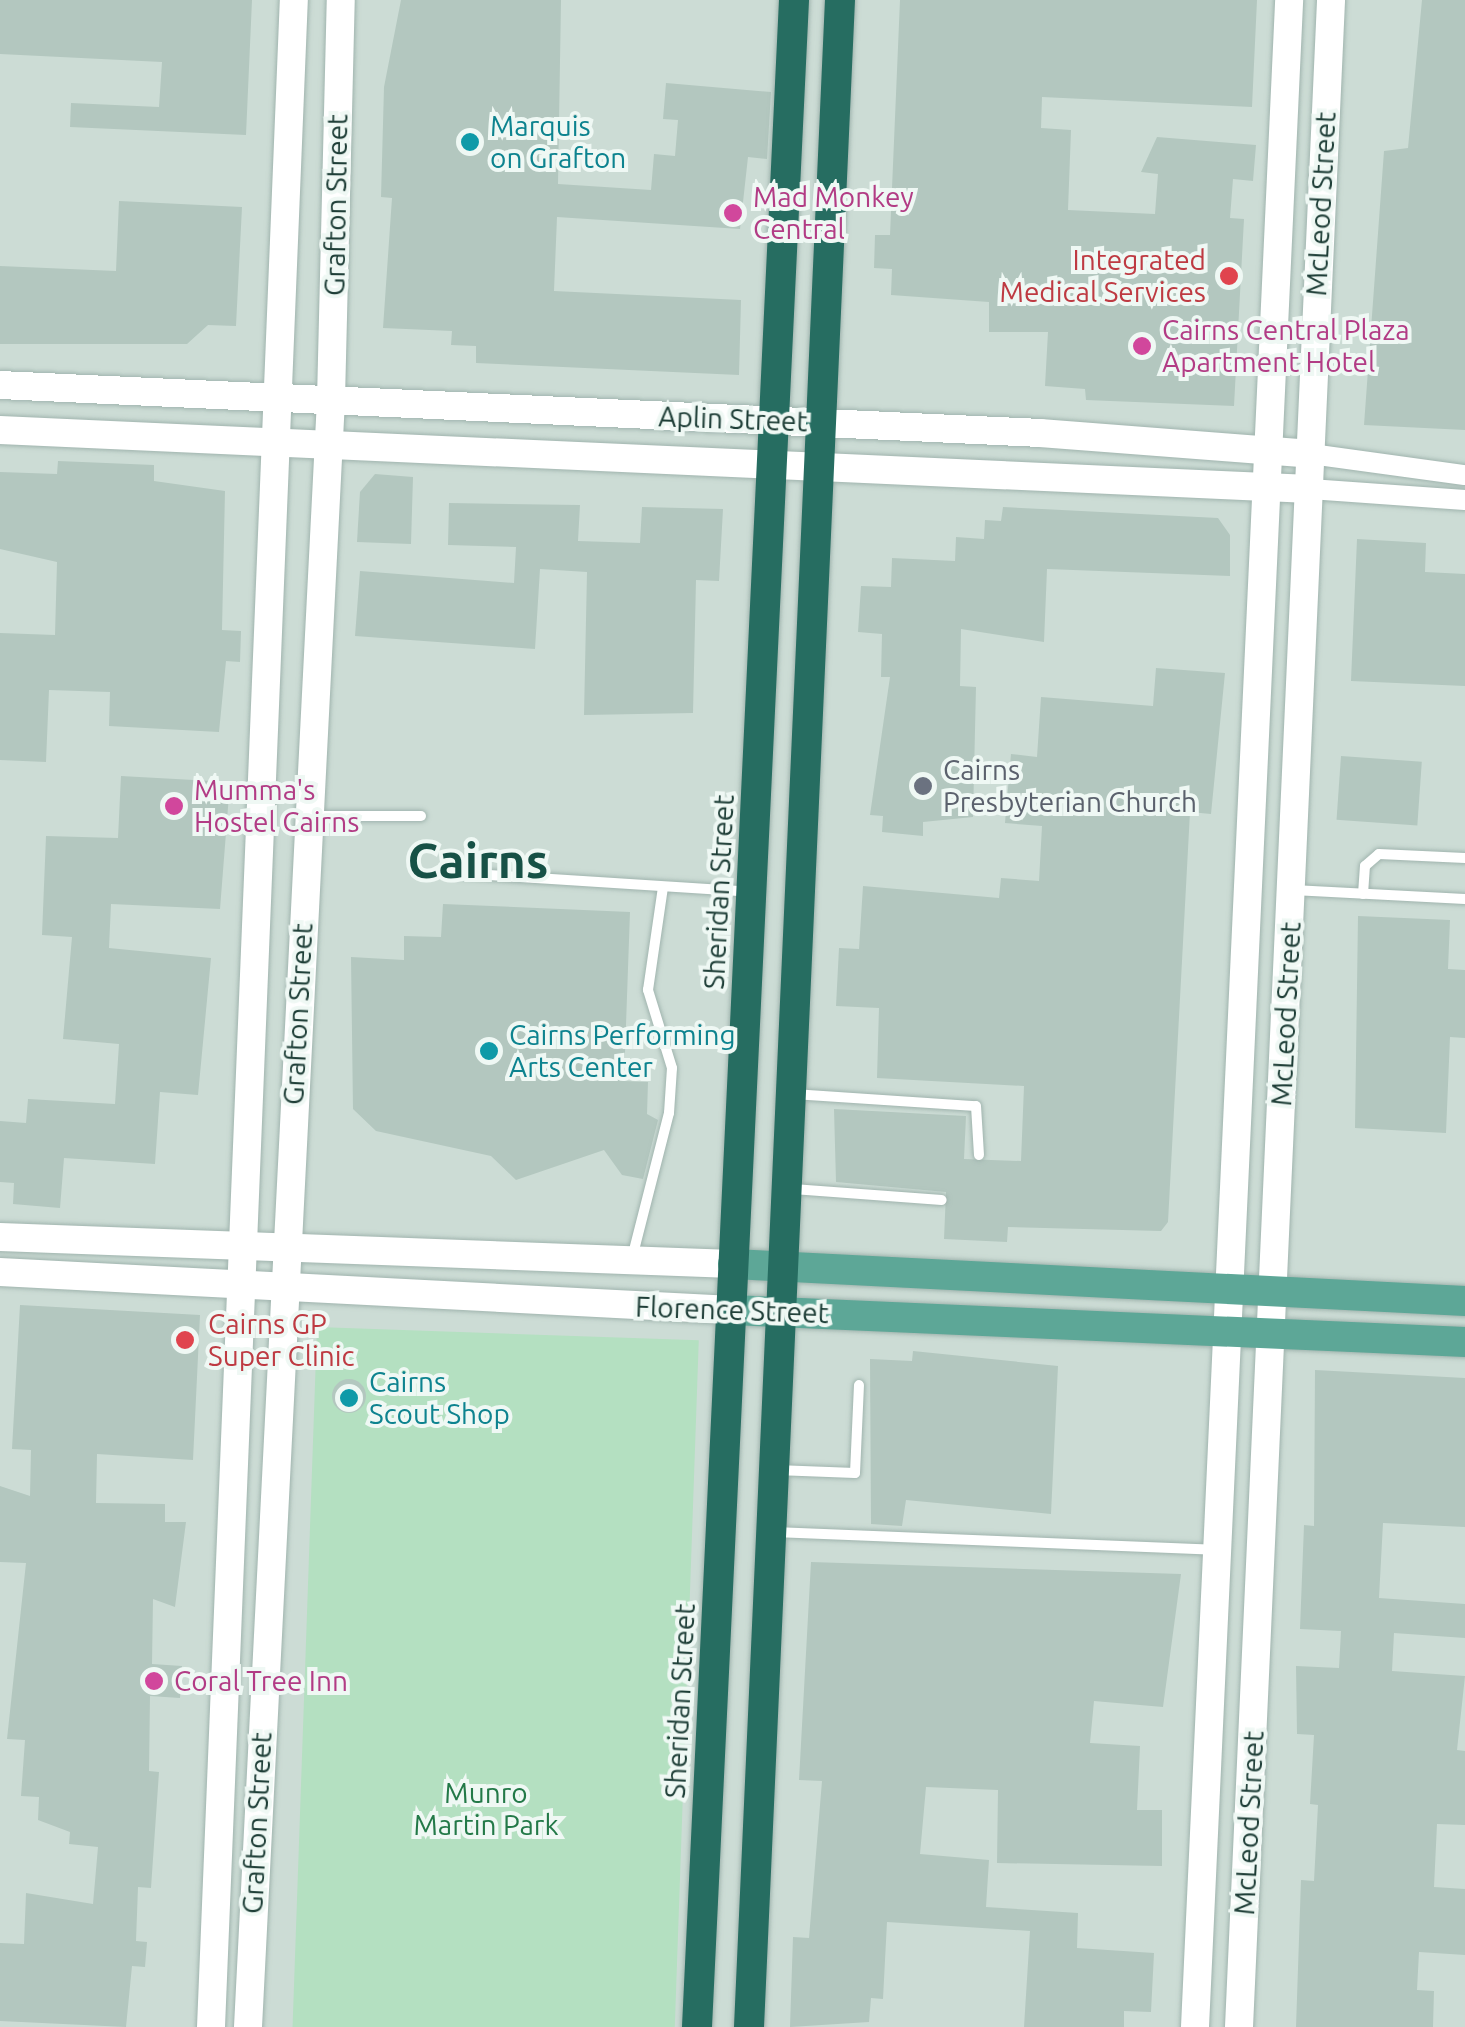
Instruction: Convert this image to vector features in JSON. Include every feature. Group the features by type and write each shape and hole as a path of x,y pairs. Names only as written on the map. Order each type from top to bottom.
{"highway":[{"name":"Sheridan Street","path":"697,2027 794,0"},
{"path":"749,2027 772,1532 778,1268 840,0"},
{"path":"781,303 794,313 826,304"},
{"path":"766,616 774,603 798,603 810,620"},
{"path":"746,1000 778,1012 792,1005"}],"main road":[{"name":"Florence Street","path":"733,1264 1465,1301"},
{"name":"Florence Street","path":"732,1310 1465,1342"}],"street":[{"name":"Grafton Street","path":"211,2027 236,1384 282,443 294,0"},
{"name":"Grafton Street","path":"248,2027 277,1384 286,1288 319,560 331,398 341,0"},
{"name":"McLeod Street","path":"1195,2027 1289,0"},
{"name":"McLeod Street","path":"1239,2027 1331,0"},
{"name":"Aplin Street","path":"0,385 820,422 1268,448 1465,475"},
{"name":"Aplin Street","path":"0,430 1310,489 1465,500"},
{"path":"274,560 282,548 319,560"},
{"path":"251,1068 260,1086 294,1076"},
{"name":"Florence Street","path":"0,1237 288,1244 733,1264"},
{"name":"Florence Street","path":"0,1272 732,1310"},
{"path":"236,1384 255,1375 277,1384"},
{"path":"215,1945 239,1949 252,1940"}],"lane":[{"path":"308,816 421,816"},
{"path":"1363,894 1365,866 1379,854 1465,858"},
{"path":"460,873 750,892"},
{"path":"632,1258 669,1113 672,1068 648,990 663,887"},
{"path":"1292,890 1465,899"},
{"path":"787,1093 976,1106 978,1155"},
{"path":"782,1188 942,1200"},
{"path":"774,1470 855,1474 859,1386"},
{"path":"772,1532 1217,1550"}],"shaded area":[{"path":"0,0 1465,0 1465,2027 0,2027"}],"green space":[{"name":"Munro Martin Park","path":"317,1327 699,1340 675,2027 293,2027"}],"building":[{"path":"0,0 252,0 246,135 70,127 71,103 159,107 162,62 0,54"},
{"path":"401,0 561,0 558,184 651,190 654,154 675,156 678,120 663,119 666,83 771,92 767,159 748,157 740,229 557,217 554,291 741,300 739,375 476,363 476,346 451,345 452,331 383,328 392,198 381,197 384,87"},
{"path":"900,0 1257,0 1252,107 1042,97 1041,128 1071,130 1068,210 1155,214 1158,174 1141,172 1157,137 1256,145 1253,181 1233,179 1230,218 1244,219 1234,406 1086,400 1085,389 1045,386 1048,332 989,332 989,302 891,295 892,269 874,268 875,235 890,235"},
{"path":"1422,0 1465,0 1465,430 1364,425 1384,151 1408,148"},
{"path":"119,201 242,207 236,326 208,325 187,344 0,344 0,266 116,271"},
{"path":"58,461 154,465 154,481 225,491 222,630 241,631 240,662 226,661 219,732 109,726 110,692 49,690 46,762 0,760 0,633 55,635 57,562 0,549 0,472 57,474"},
{"path":"375,474 413,477 411,544 357,542 360,492"},
{"path":"449,503 580,505 578,541 640,543 642,507 723,509 719,581 696,580 693,713 584,715 587,572 540,569 535,649 355,636 360,571 514,583 516,547 448,545"},
{"path":"1003,507 1218,518 1230,535 1230,576 1047,569 1044,642 961,629 960,686 976,687 973,817 923,822 923,836 882,832 883,816 870,815 890,677 881,677 882,634 858,632 861,586 891,587 892,558 955,561 956,537 984,539 985,520 1001,521"},
{"path":"1357,539 1426,543 1425,572 1465,574 1465,686 1351,681"},
{"path":"1156,668 1225,673 1211,814 1190,812 1168,1222 1161,1231 1008,1227 1007,1242 944,1239 946,1192 836,1182 834,1109 966,1116 964,1159 1021,1161 1024,1086 877,1078 879,1008 836,1006 839,948 859,949 863,886 999,898 1001,878 1039,881 1042,826 1005,823 1011,754 1037,757 1041,697 1153,706"},
{"path":"1341,756 1422,762 1417,825 1337,820"},
{"path":"121,776 230,782 220,909 111,904 109,948 211,958 198,1095 160,1092 155,1164 64,1158 60,1208 13,1204 14,1183 0,1182 0,1121 26,1123 28,1099 115,1104 119,1044 63,1039 72,937 42,935 46,836 118,838"},
{"name":"Cairns Performing Arts Center","path":"443,904 630,912 624,1081 648,1082 647,1114 658,1120 643,1179 622,1175 604,1150 516,1180 491,1156 376,1131 353,1109 351,957 404,960 404,936 441,937"},
{"path":"1358,916 1450,920 1448,969 1465,970 1465,1038 1450,1037 1446,1133 1355,1128"},
{"path":"20,1305 200,1315 193,1460 97,1454 96,1503 165,1504 165,1522 186,1522 175,1607 153,1599 152,1664 182,1666 180,1698 150,1696 149,1771 159,1772 151,1888 138,1887 136,1941 147,1942 145,1967 132,1966 126,2027 0,2021 0,1943 24,1944 26,1893 93,1904 98,1847 69,1844 70,1832 38,1820 39,1797 21,1796 25,1740 7,1739 26,1563 0,1562 0,1486 30,1496 31,1450 12,1449"},
{"path":"913,1351 1058,1366 1051,1514 906,1500 902,1526 871,1524 870,1359 912,1361"},
{"path":"1315,1370 1465,1378 1465,1527 1383,1523 1379,1598 1465,1604 1465,1638 1394,1633 1392,1671 1465,1676 1457,1750 1465,1751 1465,1825 1437,1824 1434,1887 1465,1889 1465,1955 1419,1952 1417,1990 1434,1991 1433,2027 1296,2027 1301,1880 1314,1881 1318,1805 1310,1804 1314,1735 1297,1734 1296,1666 1339,1668 1341,1631 1300,1629 1304,1525 1314,1526"},
{"name":"Cairns Scout Shop","path":"349,1379 361,1384 366,1396 361,1408 349,1413 337,1408 332,1396 337,1384"},
{"path":"811,1562 1181,1574 1163,1707 1094,1701 1090,1743 1140,1746 1137,1810 1162,1810 1162,1866 997,1863 998,1790 926,1787 920,1854 989,1860 986,1907 1078,1913 1077,1948 1154,1953 1151,2012 1124,2011 1124,2027 1024,2027 1030,1931 887,1922 883,1999 871,1998 869,2022 790,2027 793,1937 809,1938 822,1781 799,1780"}],"place":[{"name":"Marquis on Grafton","path":"470,142"},
{"name":"Mad Monkey Central","path":"733,213"},
{"name":"Integrated Medical Services","path":"1229,276"},
{"name":"Cairns Central Plaza Apartment Hotel","path":"1142,346"},
{"name":"Cairns Presbyterian Church","path":"923,786"},
{"name":"Mumma's Hostel Cairns","path":"174,806"},
{"name":"Cairns Performing Arts Center","path":"489,1051"},
{"name":"Cairns GP Super Clinic","path":"185,1340"},
{"name":"Cairns Scout Shop","path":"349,1398"},
{"name":"Coral Tree Inn","path":"154,1681"}],"district":[{"name":"Cairns","path":"478,861"}]}
